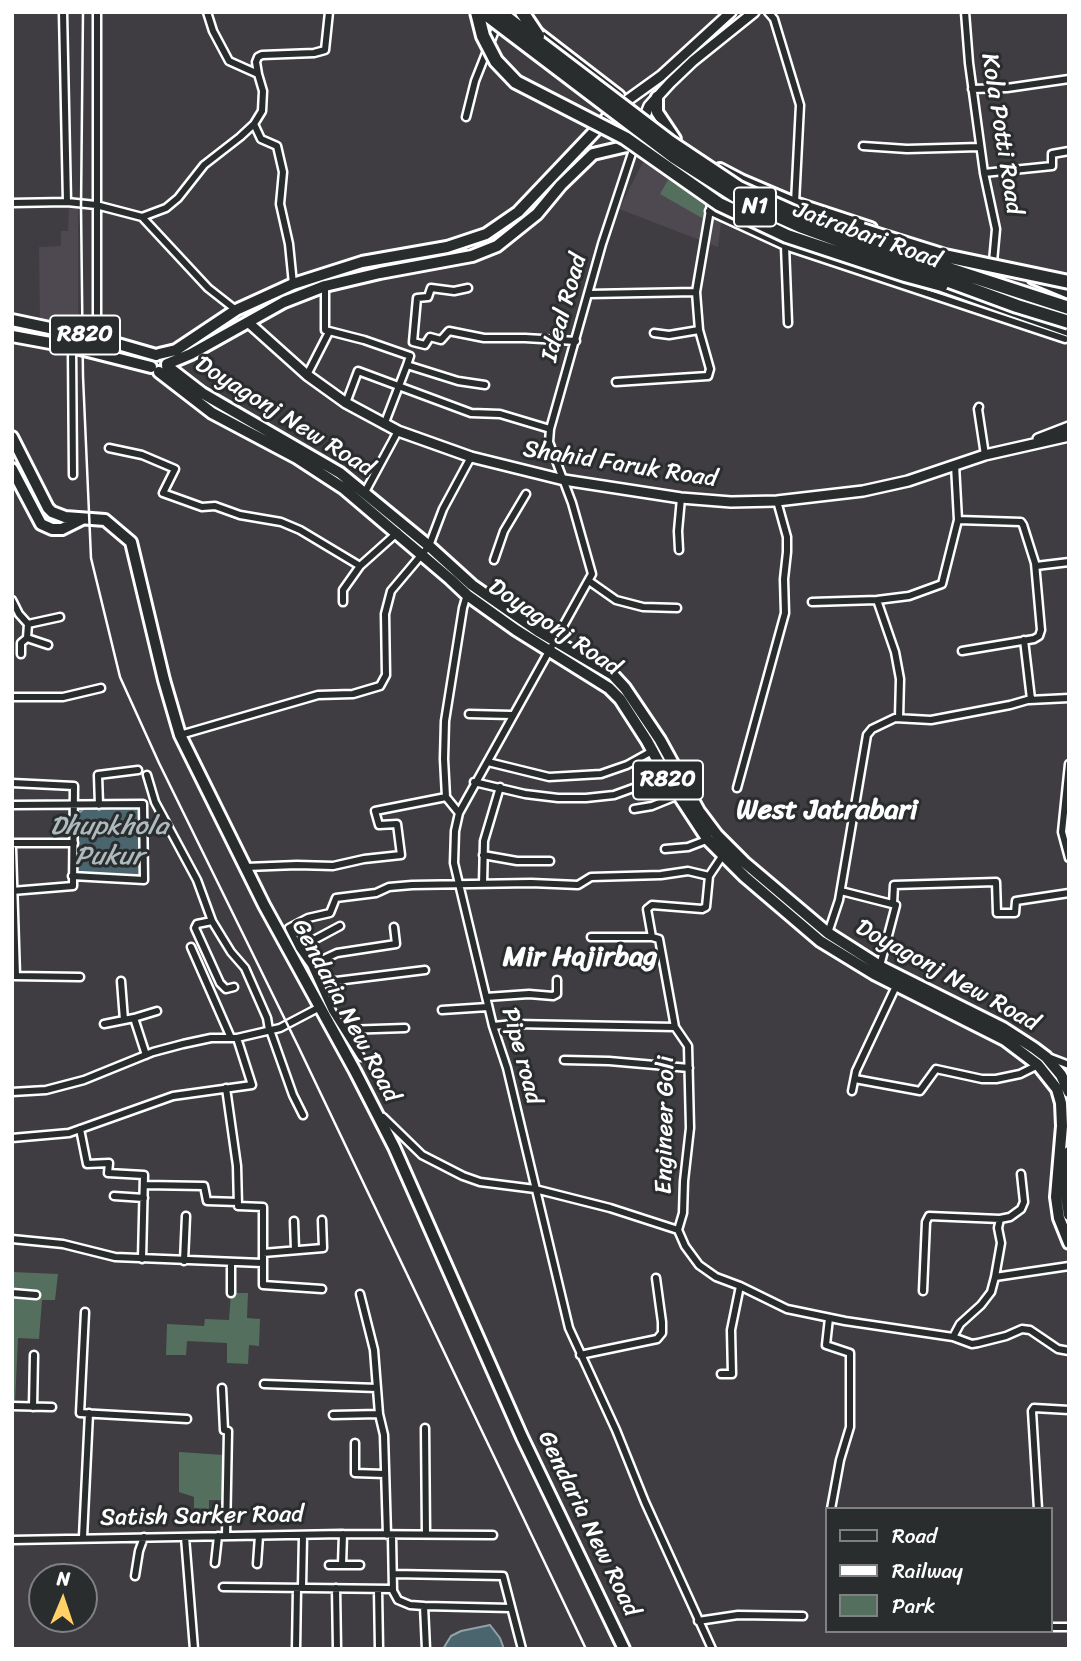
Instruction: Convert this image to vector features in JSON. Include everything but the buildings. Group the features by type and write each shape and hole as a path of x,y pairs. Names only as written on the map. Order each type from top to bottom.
{"highway":[{"path":"476,12 496,61 516,82 625,138 719,204 818,248 1017,306"},
{"name":"N1","path":"499,12 670,142 739,188 817,223 1069,308"},
{"path":"522,12 550,50"},
{"name":"N1","path":"490,19 674,158 740,199 800,226 1017,306 1069,322"},
{"path":"739,188 945,256 1069,282"}],"main road":[{"name":"Jatrabari Road","path":"476,12 490,19 653,147 713,191 749,213 811,240 1067,335"},
{"name":"Jatrabari Road","path":"510,12 675,139 724,172 795,203 920,244 993,262 1069,293"},
{"path":"490,19 507,26 511,19 510,12"},
{"path":"157,355 176,350 236,310 293,284 362,262 447,247 486,234 518,212 625,100 661,75 731,12"},
{"path":"638,134 657,97 693,61 754,12"},
{"path":"657,97 657,112 675,139"},
{"path":"161,367 297,297 325,286 380,272 472,256 497,246 537,214 561,185 589,158 601,151 634,146 653,147"},
{"path":"579,147 589,158"},
{"path":"293,284 297,297"},
{"path":"236,310 249,323"},
{"name":"R820","path":"12,320 97,338 157,355"},
{"name":"Shahid Faruk Road","path":"249,323 307,375 346,403 398,431 471,457 564,480 681,498 731,502 777,501 863,491 908,481 985,454 1069,436"},
{"name":"R820","path":"12,336 72,346 161,367 212,413 324,475 390,521"},
{"path":"157,355 165,357 161,367"},
{"path":"181,377 179,364 182,358"},
{"name":"Doyagonj New Road","path":"161,367 340,473 365,492 390,521 469,590 552,645 613,675 625,688 683,793 725,851 828,933 898,980 1003,1028 1060,1075 1069,1092"},
{"name":"Shahid Faruk Road","path":"1020,446 1069,427"},
{"name":"Gendaria New Road","path":"12,437 48,508 58,515 109,522 131,542 180,735 264,905 394,1147 413,1196 522,1437 624,1649"},
{"path":"12,469 38,521 52,529 62,529 82,519"},
{"name":"R820","path":"725,851 768,898 820,941 851,961 898,980"},
{"name":"R820","path":"1042,1061 1057,1089 1061,1103 1062,1126 1056,1197 1059,1218 1069,1243"},
{"path":"1069,1152 1065,1190 1069,1214"}],"street":[{"path":"63,12 67,202"},
{"path":"97,12 97,338"},
{"path":"207,12 229,61 258,74"},
{"path":"142,217 166,208 178,198 204,165 254,124 262,111 263,91 258,74 258,57 326,50 329,12"},
{"path":"768,12 774,19 800,105 795,203"},
{"name":"Kola Potti Road","path":"965,12 980,147 996,229 993,262"},
{"path":"466,117 490,19"},
{"path":"972,89 1007,88 1069,79"},
{"path":"254,124 261,139 277,146 283,172 280,204 289,244 293,284"},
{"name":"Ideal Road","path":"564,480 549,442 550,429 638,134"},
{"path":"863,146 907,149 980,147"},
{"path":"984,173 1052,166 1052,154 1069,151"},
{"path":"616,382 708,376 710,369 699,330 696,292 713,191"},
{"path":"12,203 67,202 96,205 142,217 208,288 236,310"},
{"path":"709,211 785,246 1067,335"},
{"path":"785,246 789,323"},
{"path":"325,286 325,330 410,356"},
{"path":"384,425 410,356 418,298 428,297 431,288 454,291 468,288"},
{"path":"589,294 696,292"},
{"path":"654,333 669,335 699,330"},
{"path":"413,342 425,345 430,338 441,340 449,331 484,338 576,341"},
{"path":"307,375 329,332"},
{"path":"72,346 73,475"},
{"path":"407,365 458,381 485,386"},
{"path":"346,403 358,372 471,413 500,414 550,429"},
{"path":"979,407 985,454"},
{"path":"365,492 398,431"},
{"path":"109,448 142,455 175,469 163,493 202,507 215,506 240,515 281,522 300,530 360,566"},
{"path":"180,735 318,695 354,694 380,686 386,675 385,614 391,591 426,551 443,509 471,457"},
{"path":"812,602 909,596 942,584 958,520 954,465"},
{"path":"564,480 592,569 589,581 616,600 643,607 677,608"},
{"path":"494,560 504,531 526,494"},
{"path":"679,550 681,498"},
{"path":"737,788 785,613 787,537 777,501"},
{"path":"958,520 1021,522 1036,566 1041,630 1039,636 1024,640 962,651"},
{"path":"343,602 343,590 360,566 400,530"},
{"path":"1036,566 1069,562"},
{"name":"Pipe road","path":"589,581 458,813 454,863 488,1007 507,1068 549,1237 569,1328 712,1649"},
{"path":"458,813 446,797 445,721 469,590"},
{"path":"12,600 28,624 27,638"},
{"path":"877,600 891,634 895,652 900,679 899,718"},
{"path":"28,624 60,617"},
{"path":"12,644 27,638"},
{"path":"27,638 48,645"},
{"path":"1024,640 1031,690 1029,700"},
{"path":"20,643 21,654"},
{"path":"12,697 62,697 101,688"},
{"path":"828,933 841,891 867,735 880,724 899,718 931,720 1029,700 1069,698"},
{"path":"469,714 512,715"},
{"path":"488,762 549,776 601,774 627,765 658,748"},
{"path":"1069,764 1062,832 1069,858"},
{"path":"99,805 99,775 138,770"},
{"path":"474,782 524,794 586,798 614,795 671,774"},
{"path":"147,775 155,802 197,880 212,921 231,952 245,968 267,1018 293,1095 303,1115"},
{"path":"12,783 74,786 73,886 13,891"},
{"path":"483,884 483,855 488,824 500,787"},
{"path":"634,809 652,806 683,793"},
{"path":"246,867 296,864 333,866 401,855 397,824 379,825 375,811 446,797"},
{"path":"12,806 143,804 144,880 72,876"},
{"path":"664,849 688,847 713,837"},
{"path":"12,843 74,843"},
{"path":"12,849 14,976 80,976"},
{"name":"Engineer Goli","path":"678,1230 683,1213 690,1128 688,1046 675,1027 659,939 652,937 648,905 702,909 706,907 709,876 725,851"},
{"path":"483,855 516,861 550,861"},
{"path":"360,1057 332,1011 312,965 289,928 308,918 330,914 336,898 376,894 389,887 578,885 592,877 661,875 688,871 709,876"},
{"path":"880,966 896,905 893,904 894,885 996,882 997,913 1015,913 1016,901 1069,893"},
{"path":"841,891 893,904"},
{"path":"212,921 197,924 195,928 220,983 226,989 234,987"},
{"path":"299,948 340,926"},
{"path":"312,965 337,953 396,944 394,926"},
{"path":"591,937 652,937"},
{"path":"12,1138 69,1133 173,1096 252,1085 234,1038 191,947"},
{"path":"320,983 425,970"},
{"path":"486,998 554,996 557,994 557,980"},
{"path":"852,1091 856,1071 898,980"},
{"path":"121,981 124,1020"},
{"path":"12,1092 46,1090 84,1080 146,1055 211,1038 234,1038 280,1028 321,1007"},
{"path":"442,1010 488,1007"},
{"path":"104,1024 157,1011"},
{"path":"134,1018 146,1055"},
{"path":"493,1026 514,1024 675,1027"},
{"path":"345,1030 405,1028"},
{"path":"564,1060 689,1068"},
{"path":"855,1079 920,1091 936,1069 982,1079 996,1079 1020,1074 1042,1061 1069,1065"},
{"path":"226,1088 238,1206 263,1207 263,1285 322,1290"},
{"path":"372,1105 408,1144 445,1168 480,1182 535,1189 610,1208 678,1230 685,1246 699,1265 716,1277 787,1309 953,1337 972,1344 1022,1329 1030,1330 1058,1349 1069,1351"},
{"path":"80,1129 87,1164 108,1163 108,1173 144,1175 142,1259"},
{"path":"923,1291 926,1222 929,1216 1000,1220 1010,1217 1021,1209 1024,1202 1021,1174"},
{"path":"144,1185 204,1185 207,1201 237,1202"},
{"path":"114,1196 144,1198"},
{"path":"184,1261 186,1216"},
{"path":"262,1253 323,1248 322,1220"},
{"path":"953,1337 960,1324 991,1292 1001,1243 998,1228 1000,1220"},
{"path":"294,1221 295,1250"},
{"path":"12,1239 63,1244 115,1257 262,1263"},
{"path":"231,1262 231,1293"},
{"path":"995,1277 1024,1275 1069,1266"},
{"path":"580,1355 657,1339 662,1334 656,1278"},
{"path":"721,1374 732,1374 731,1329 740,1286"},
{"path":"12,1293 36,1295"},
{"path":"360,1294 370,1334 379,1415 384,1435 393,1589 398,1600 410,1605 510,1608"},
{"path":"85,1312 80,1413 187,1419"},
{"path":"829,1318 826,1345 850,1353 850,1427 831,1507"},
{"path":"33,1406 34,1355"},
{"path":"264,1384 377,1388"},
{"path":"215,1563 222,1536 228,1431 224,1430 222,1388"},
{"path":"12,1406 52,1407"},
{"path":"1038,1507 1032,1411 1034,1408 1069,1410"},
{"path":"83,1537 89,1413"},
{"path":"333,1415 379,1415"},
{"path":"425,1428 426,1534"},
{"path":"355,1443 355,1473 385,1474"},
{"path":"342,1565 343,1534"},
{"name":"Satish Sarker Road","path":"12,1540 343,1534 493,1535"},
{"path":"296,1649 303,1535"},
{"path":"257,1564 259,1536"},
{"path":"135,1576 144,1537"},
{"path":"185,1537 194,1649"},
{"path":"329,1565 360,1565"},
{"path":"393,1574 503,1576 522,1649"},
{"path":"223,1587 393,1589"},
{"path":"336,1588 337,1649"},
{"path":"378,1589 379,1649"},
{"path":"425,1606 426,1649"},
{"path":"698,1621 738,1615 803,1616"}],"shaded area":[{"path":"645,158 723,205 718,247 619,209"},
{"path":"69,206 78,206 78,330 40,320 39,247 61,246 61,231 68,231"}],"green space":[{"path":"668,180 710,205 702,218 660,194"},
{"path":"12,1272 58,1274 55,1300 42,1300 39,1339 18,1338 15,1403 12,1403"},
{"path":"231,1293 248,1293 247,1318 260,1319 259,1346 249,1345 248,1364 227,1363 227,1343 187,1341 186,1355 166,1355 167,1324 204,1326 205,1319 229,1320"},
{"path":"179,1452 224,1455 222,1500 209,1500 209,1509 194,1508 194,1497 179,1492"}],"water":[{"name":"Dhupkhola Pukur","path":"141,807 141,876 75,874 76,815 85,808"},
{"path":"490,1625 504,1649 443,1649 451,1636"}],"railway":[{"path":"83,12 83,376 91,558 120,677 586,1649"}],"district":[{"name":"West Jatrabari","path":"827,811"},
{"name":"Mir Hajirbag","path":"580,958"}]}
